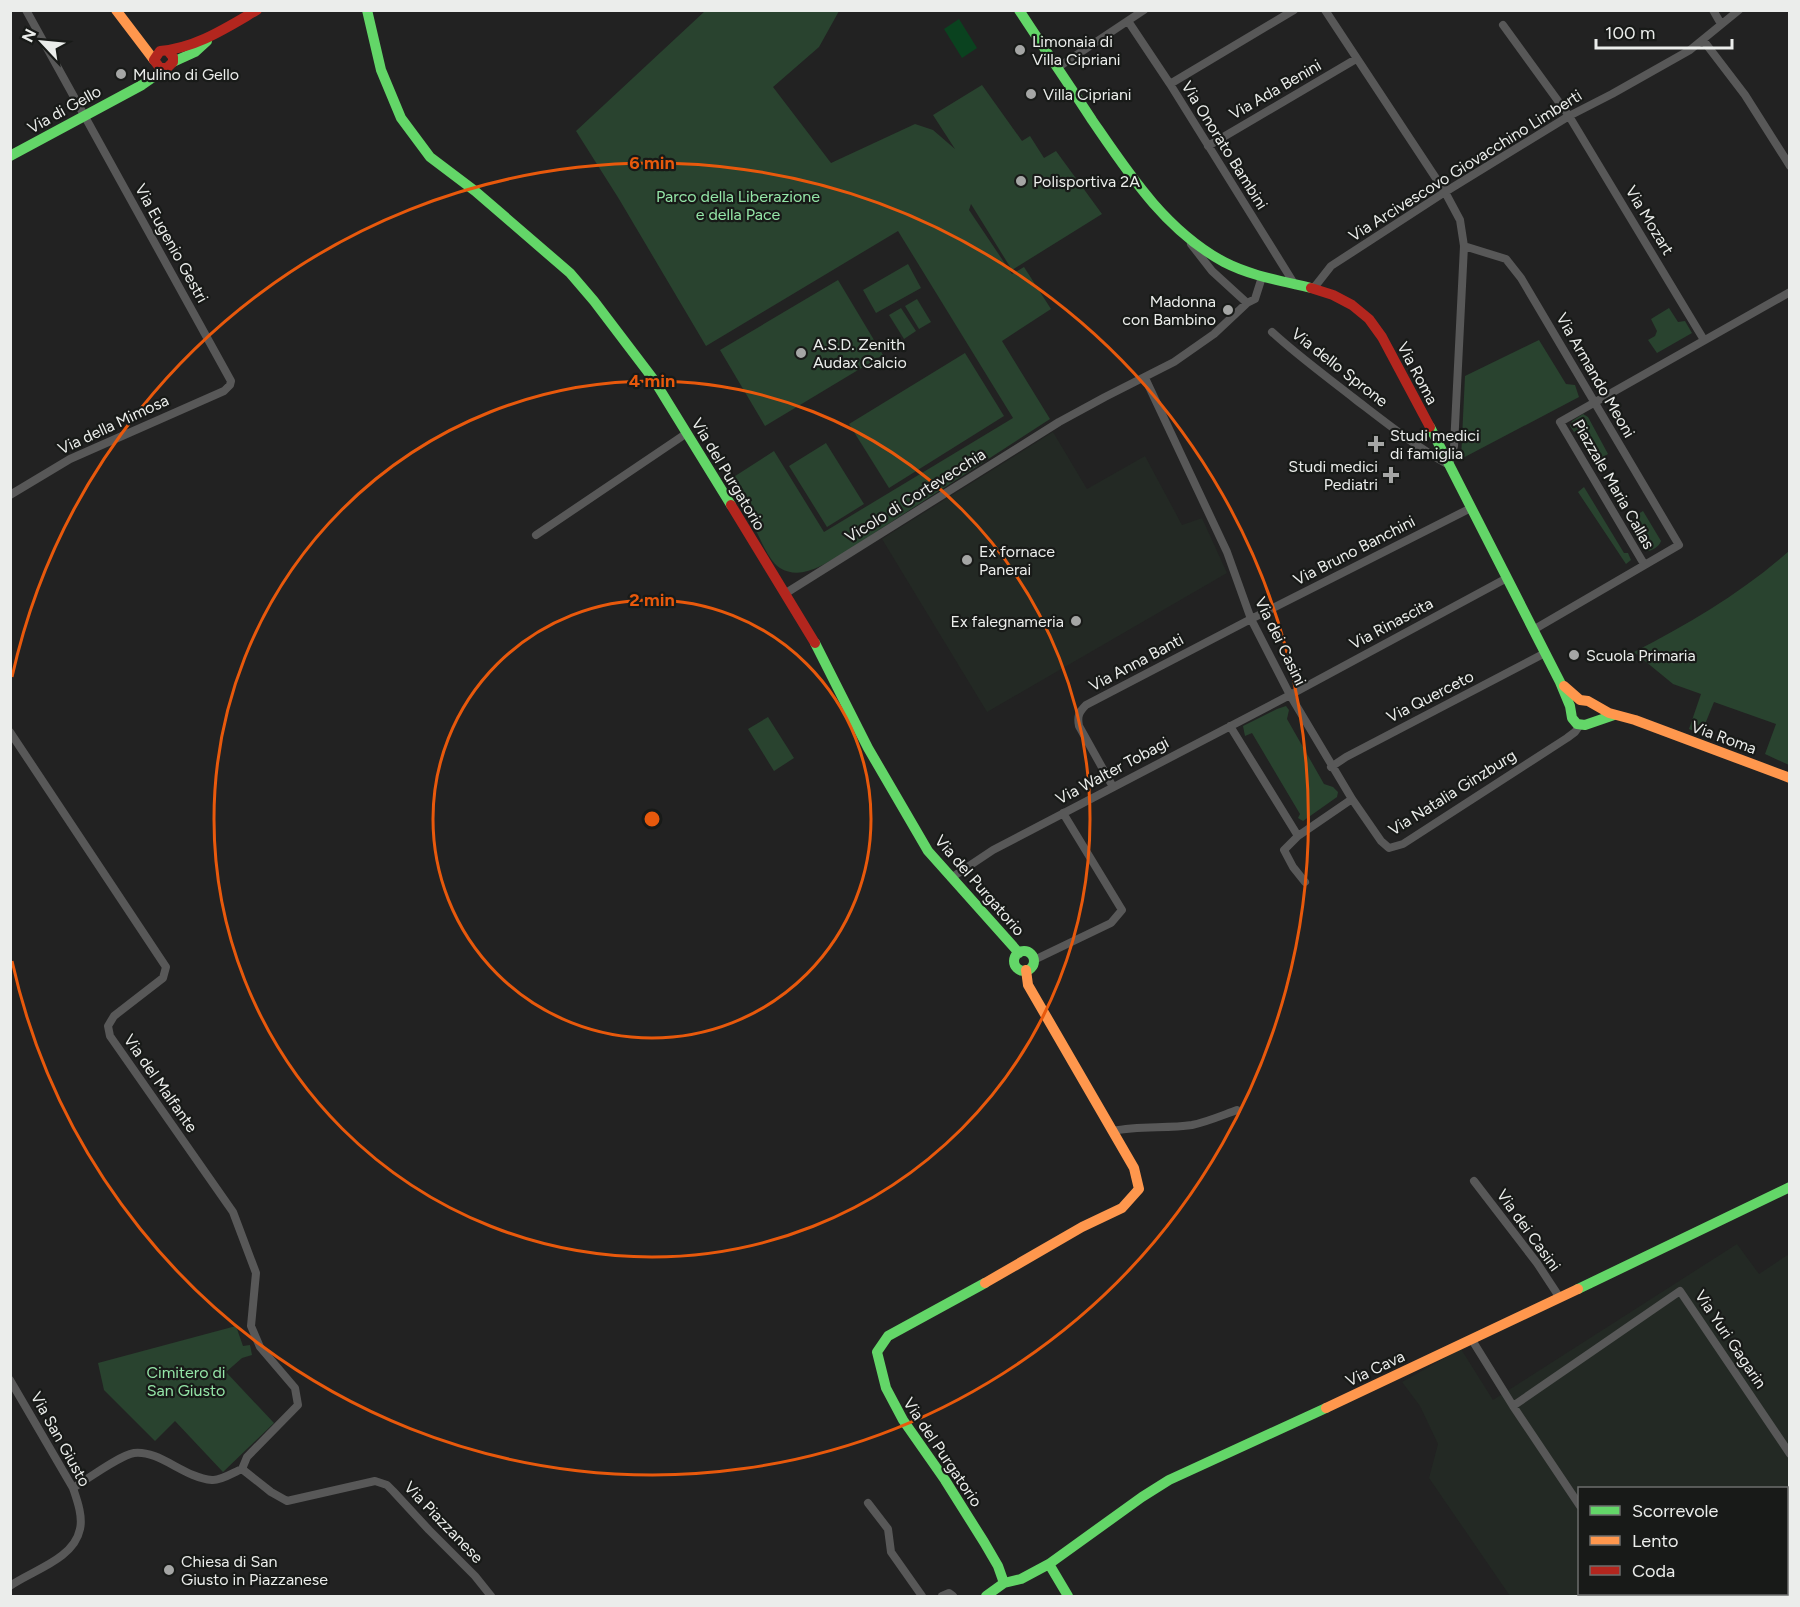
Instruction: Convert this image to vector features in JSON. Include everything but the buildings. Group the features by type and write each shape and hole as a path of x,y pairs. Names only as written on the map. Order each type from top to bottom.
{"street":[{"name":"Via Eugenio Gestri","path":"26,10 229,375 230,385"},
{"path":"116,10 163,60"},
{"path":"122,10 163,60"},
{"name":"Via del Purgatorio","path":"367,10 381,70 401,118 430,157 475,191 570,273 654,380 786,593 822,656 888,783 928,851 1018,953"},
{"name":"Via Roma","path":"1019,10 1150,202 1187,238 1212,271 1247,303"},
{"path":"1057,68 1144,10"},
{"path":"1170,84 1294,10"},
{"path":"1325,10 1460,220 1464,246 1454,446 1449,465"},
{"path":"1713,10 1721,24"},
{"name":"Via Arcivescovo Giovacchino Limberti","path":"1313,289 1331,266 1444,192 1569,116 1690,50 1739,10"},
{"name":"Via di Gello","path":"10,156 152,79 163,60 195,52 209,38 251,12"},
{"name":"Via Onorato Bambini","path":"1128,21 1170,84 1295,285"},
{"name":"Via Mozart","path":"1503,25 1569,116 1704,340"},
{"path":"1703,40 1745,95 1790,166"},
{"name":"Via Ada Benini","path":"1208,146 1356,59"},
{"name":"Via Roma","path":"1187,238 1226,263 1262,277 1313,289 1345,300 1372,321 1406,381 1545,653 1574,721 1580,725 1589,724 1594,720 1614,715"},
{"name":"Via Armando Meoni","path":"1464,246 1506,260 1521,278 1679,545 1644,564"},
{"path":"1145,378 1174,362 1214,334 1247,303 1256,299 1262,277"},
{"path":"1595,402 1789,293"},
{"name":"Via dello Sprone","path":"1272,332 1289,348 1389,425 1435,459 1449,465"},
{"name":"Vicolo di Cortevecchia","path":"786,593 1059,423 1145,378"},
{"name":"Via dei Casini","path":"1145,378 1227,552 1251,619 1290,694 1331,767 1352,799"},
{"name":"Via della Mimosa","path":"10,495 70,459 224,391 230,385"},
{"name":"Piazzale Maria Callas","path":"1595,402 1560,422 1644,564"},
{"path":"536,535 687,433"},
{"name":"Via Bruno Banchini","path":"1251,619 1471,508"},
{"path":"1533,630 1644,564"},
{"name":"Via Rinascita","path":"1290,694 1507,578"},
{"name":"Via Anna Banti","path":"1113,787 1079,726 1080,711 1086,705 1251,619"},
{"name":"Via Querceto","path":"1331,767 1545,653"},
{"name":"Via Roma","path":"1556,675 1580,700 1588,701 1614,715 1635,720 1790,778"},
{"name":"Via Walter Tobagi","path":"951,878 993,850 1290,694"},
{"path":"1571,710 1580,700"},
{"path":"1594,705 1596,711 1594,720"},
{"name":"Via Natalia Ginzburg","path":"1352,799 1381,841 1389,848 1403,844 1567,738 1580,725"},
{"path":"1230,726 1298,836"},
{"name":"Via del Malfante","path":"10,732 166,967 163,978 114,1016 108,1026 110,1036 233,1212 256,1273 251,1326 260,1347 295,1389 298,1405 247,1457 242,1469"},
{"path":"1305,882 1293,867 1284,850 1298,836 1352,799"},
{"path":"1034,960 1111,923 1122,910 1064,813"},
{"path":"1029,952 1034,960 1032,967 1026,970 1021,970 1015,963 1018,953 1029,952"},
{"name":"Via del Purgatorio","path":"1004,1583 986,1543 903,1423 888,1397 877,1352 888,1336 1082,1227 1122,1208 1139,1189 1137,1178 1113,1131 1028,985 1026,970"},
{"path":"1113,1131 1132,1127 1194,1125 1237,1110"},
{"name":"Via dei Casini","path":"1474,1181 1537,1263 1560,1298"},
{"name":"Via Cava","path":"986,1596 1004,1583 1021,1579 1049,1564 1169,1480 1472,1340 1790,1186"},
{"name":"Via Yuri Gagarin","path":"1513,1406 1680,1291 1790,1454"},
{"path":"1472,1340 1578,1503"},
{"name":"Via San Giusto","path":"10,1380 73,1488 79,1506 81,1528 74,1543 58,1558 10,1585"},
{"path":"73,1488 107,1466 133,1453 155,1456 187,1474 214,1481 242,1469"},
{"name":"Via Piazzanese","path":"242,1469 279,1498 287,1501 375,1481 387,1485 475,1576 491,1596"},
{"path":"868,1503 888,1529 891,1552 922,1596"},
{"path":"1049,1564 1068,1596"},
{"path":"942,1596 949,1593 953,1596"}],"shaded area":[{"path":"959,19 977,48 962,58 944,29"},
{"path":"1053,432 1087,489 1145,456 1182,525 1202,518 1227,573 987,712 882,539"},
{"path":"1737,1244 1759,1274 1789,1254 1789,1513 1788,1487 1578,1487 1578,1595 1687,1595 1685,1596 1510,1596 1429,1478 1438,1444 1420,1406 1402,1382 1461,1349 1493,1400"}],"green space":[{"name":"Parco della Liberazione e della Pace","path":"705,11 839,11 819,47 773,87 831,163 915,124 933,130 955,149 933,115 982,85 1022,141 1030,136 1044,158 1056,151 1102,214 1012,270 971,204 969,210 1012,274 1024,267 1051,309 1002,341 1050,419 842,554 804,572 788,572 772,561 756,531 760,529 758,524 729,480 774,451 824,532 1013,418 898,231 706,346 576,131"},
{"path":"908,264 921,288 876,313 863,290"},
{"name":"A.S.D. Zenith Audax Calcio","path":"838,280 883,355 765,426 720,350"},
{"path":"917,299 931,322 919,329 905,306"},
{"path":"901,308 916,331 904,339 889,315"},
{"path":"1669,308 1678,322 1685,321 1692,333 1657,353 1648,340 1655,336 1657,331 1651,319"},
{"path":"1539,340 1566,384 1575,385 1579,397 1461,459 1465,376"},
{"path":"965,353 1004,416 889,488 849,424"},
{"path":"1583,414 1588,417 1608,454 1599,460 1580,429 1574,432 1570,426 1572,421"},
{"path":"826,443 864,504 827,527 789,466"},
{"path":"1584,487 1624,553 1628,553 1631,560 1626,564 1578,492"},
{"path":"1643,511 1661,541 1657,547 1647,551 1642,547 1648,543 1633,517"},
{"path":"1789,551 1789,765 1765,754 1776,724 1714,702 1701,734 1689,729 1701,694 1673,684 1634,652 1715,606 1753,580"},
{"path":"1286,706 1289,710 1287,719 1324,784 1333,787 1338,792 1337,797 1303,821 1298,818 1300,814 1252,733 1245,736 1243,726"},
{"path":"768,717 794,758 774,771 748,729"},
{"name":"Cimitero di San Giusto","path":"236,1326 243,1346 250,1345 252,1355 242,1358 226,1372 274,1423 223,1472 175,1421 155,1441 104,1390 98,1363"}],"traffic: fast":[{"path":"367,10 381,70 401,118 430,157 475,191 570,273 594,301 654,380 731,505"},
{"path":"1019,10 1134,180 1166,217 1203,249 1234,267 1256,275 1311,288"},
{"path":"173,62 195,52 207,41"},
{"path":"10,156 142,85 165,69"},
{"path":"1430,427 1560,682 1570,706 1572,718 1577,724 1585,725 1614,715"},
{"path":"815,643 868,748 928,851 1019,953"},
{"path":"1024,951 1031,954 1034,961 1031,968 1024,971 1017,968 1014,961 1017,954 1024,951"},
{"path":"1578,1289 1790,1187"},
{"path":"985,1283 888,1336 877,1352 886,1388 903,1420 945,1480 984,1542 998,1566 1004,1583"},
{"path":"986,1596 1004,1583 1021,1579 1049,1564 1169,1480 1326,1408"},
{"path":"1049,1564 1068,1596"}],"traffic: slow":[{"path":"116,10 154,60"},
{"path":"1564,686 1580,700 1588,701 1609,713 1635,720 1790,778"},
{"path":"985,1283 1082,1227 1122,1208 1139,1189 1134,1168 1028,985 1026,970"},
{"path":"1326,1408 1578,1289"}],"traffic: jam":[{"path":"168,51 173,57 173,62 167,68 160,68 154,60 160,51 198,41 257,10"},
{"path":"1311,288 1333,295 1352,305 1369,319 1382,337 1430,427"},
{"path":"731,505 815,643"}],"place":[{"name":"Limonaia di Villa Cipriani","path":"1020,50"},
{"name":"Mulino di Gello","path":"121,74"},
{"name":"Villa Cipriani","path":"1031,94"},
{"name":"Polisportiva 2A","path":"1021,181"},
{"name":"Madonna con Bambino","path":"1228,310"},
{"name":"A.S.D. Zenith Audax Calcio","path":"801,353"},
{"name":"Studi medici di famiglia","path":"1376,444"},
{"name":"Studi medici Pediatri","path":"1391,475"},
{"name":"Ex fornace Panerai","path":"967,560"},
{"name":"Ex falegnameria","path":"1076,621"},
{"name":"Scuola Primaria","path":"1574,655"},
{"name":"Chiesa di San Giusto in Piazzanese","path":"169,1570"}]}
